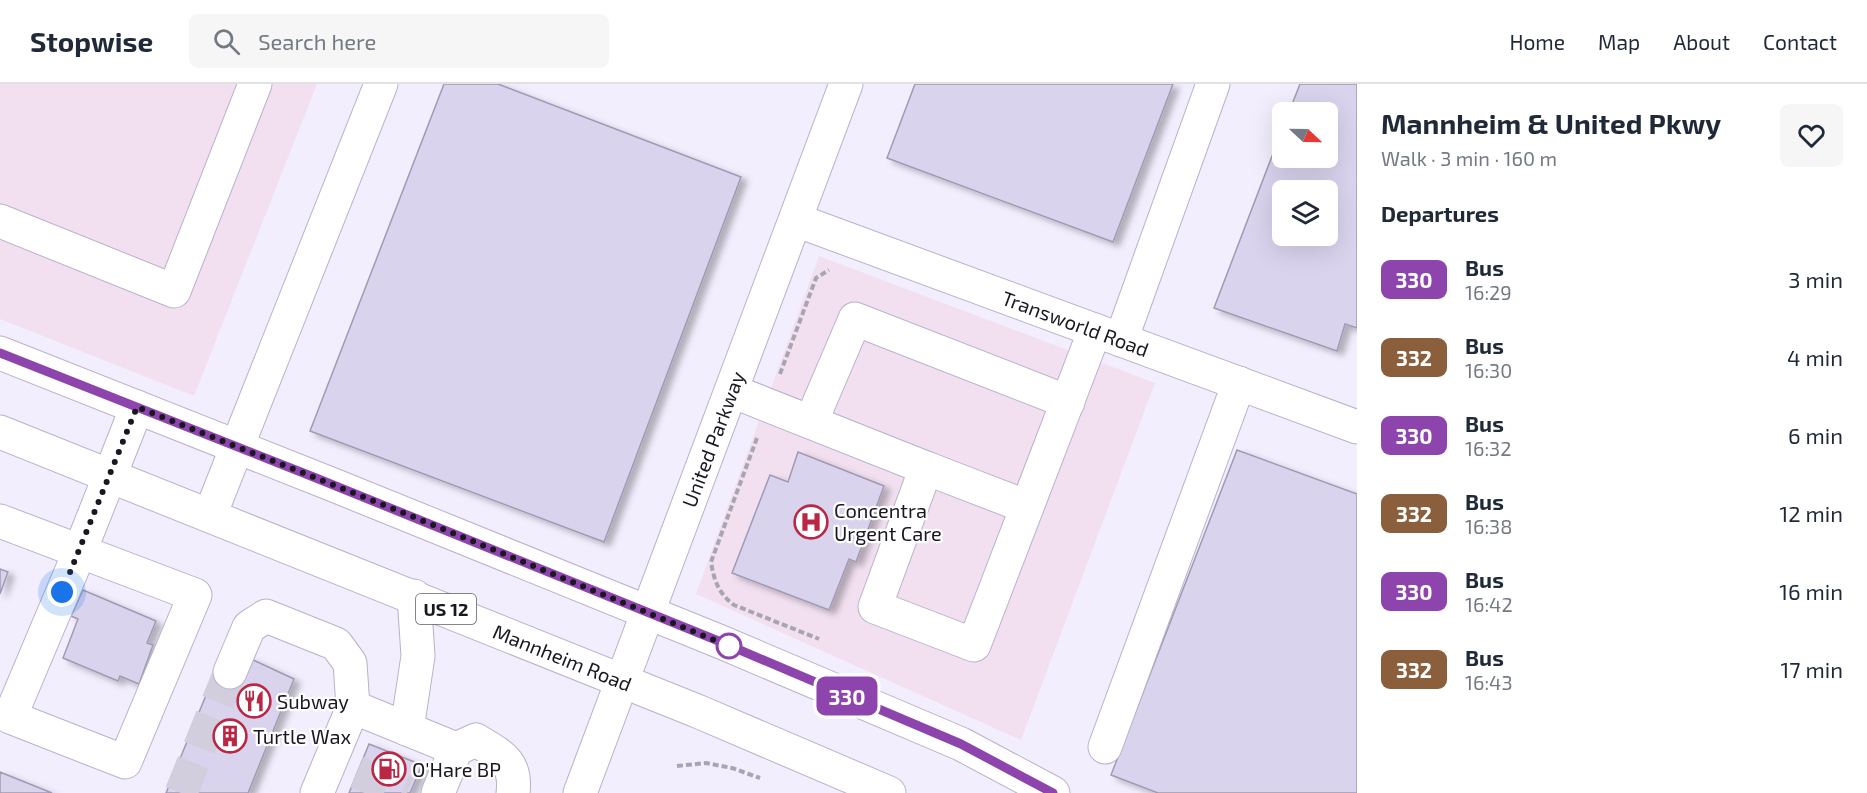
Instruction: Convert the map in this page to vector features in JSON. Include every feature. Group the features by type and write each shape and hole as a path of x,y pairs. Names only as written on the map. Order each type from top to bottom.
{"main road":[{"path":"0,221 174,291 255,84"},
{"path":"210,515 381,84"},
{"name":"United Parkway","path":"580,793 650,612 846,84"},
{"path":"926,468 875,607 974,645 1068,402 1108,335 1214,84"},
{"name":"Transworld Road","path":"796,220 1357,427"},
{"path":"811,422 855,319 1068,402"},
{"path":"0,353 650,612 961,744 1053,793"},
{"path":"1105,747 1239,383"},
{"path":"732,391 1027,507"},
{"path":"0,521 80,551 195,595 125,762 10,717 80,551 137,407"},
{"name":"Mannheim Road","path":"0,432 414,596 707,715 889,793"},
{"path":"407,729 418,656 414,596"},
{"path":"230,672 249,627 266,616 336,644 350,663 353,707 344,767 317,793"},
{"path":"353,707 456,749"},
{"path":"438,793 456,749 476,740 507,759 515,779 513,793"}],"path":[{"path":"819,639 734,605 724,597 714,580 711,562 816,278 832,268"},
{"path":"677,766 706,762 763,779"}],"shaded area":[{"path":"0,84 317,84 194,396 0,319"},
{"path":"819,256 1155,383 1021,740 696,594"}],"building":[{"path":"444,84 498,84 741,177 604,542 310,431"},
{"path":"915,84 1173,84 1113,242 887,158"},
{"path":"1300,84 1357,84 1357,328 1345,324 1337,351 1214,308 1272,156 1272,168 1338,168 1338,102 1293,102"},
{"path":"1237,450 1357,494 1357,793 1158,793 1111,775"},
{"name":"Concentra Urgent Care","path":"798,452 884,486 856,562 849,559 829,610 732,573 770,475 788,482"},
{"path":"0,569 8,572 0,594"},
{"path":"83,590 156,621 147,643 153,645 139,684 120,676 118,681 63,658 78,619 71,616"},
{"name":"Turtle Wax","path":"251,659 294,679 248,793 166,793 218,666"},
{"name":"O'Hare BP","path":"369,744 422,765 410,793 349,793"},
{"path":"0,772 52,793 0,793"}],"tunnel":[{"path":"181,793 230,672"},
{"path":"357,772 407,793"}],"bus line":[{"name":"330","path":"0,353 650,612 961,744 1053,793"}],"place":[{"name":"Concentra Urgent Care","path":"811,522"},
{"name":"Subway","path":"254,701"},
{"name":"Turtle Wax","path":"230,736"},
{"name":"O'Hare BP","path":"389,769"}],"route":[{"path":"62,592 137,407 650,612 729,646"}]}
